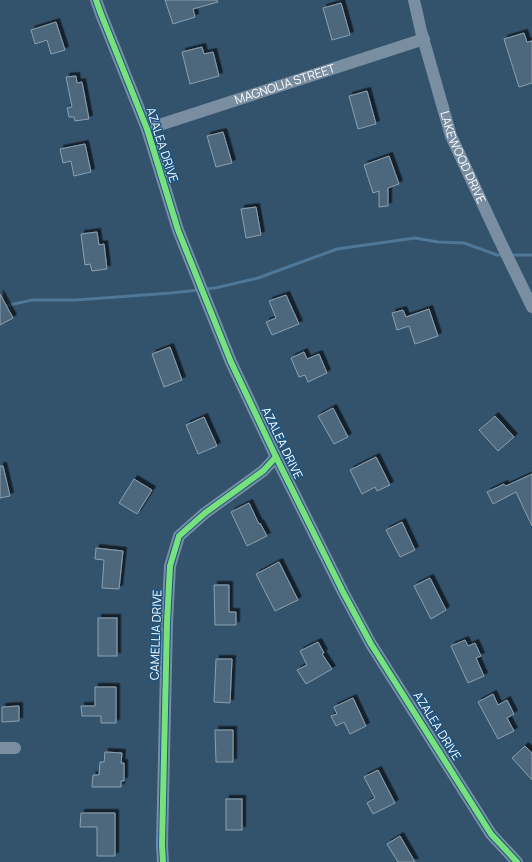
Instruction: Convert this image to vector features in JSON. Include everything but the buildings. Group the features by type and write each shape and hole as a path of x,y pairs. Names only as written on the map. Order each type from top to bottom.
{"street":[{"name":"AZALEA DRIVE","path":"96,0 147,129 178,230 230,362 276,457 343,592 372,644 492,834 517,862"},
{"name":"LAKEWOOD DRIVE","path":"414,0 451,136 532,307"},
{"name":"MAGNOLIA STREET","path":"147,129 424,39"},
{"name":"CAMELLIA DRIVE","path":"163,862 162,845 167,630 170,566 179,536 205,513 263,470 276,457"},
{"path":"0,748 15,748"}],"waterway":[{"path":"205,289 258,278 337,249 415,238 438,242 464,243 497,255 504,255"},
{"path":"511,255 532,255"},
{"path":"0,307 32,300 76,300 199,290"}],"cycle path":[{"path":"96,0 147,129 178,230 231,362 276,457 343,592 371,644 491,834 517,862"},
{"path":"163,862 162,845 167,622 170,566 179,536 205,513 263,471 276,457"}]}
